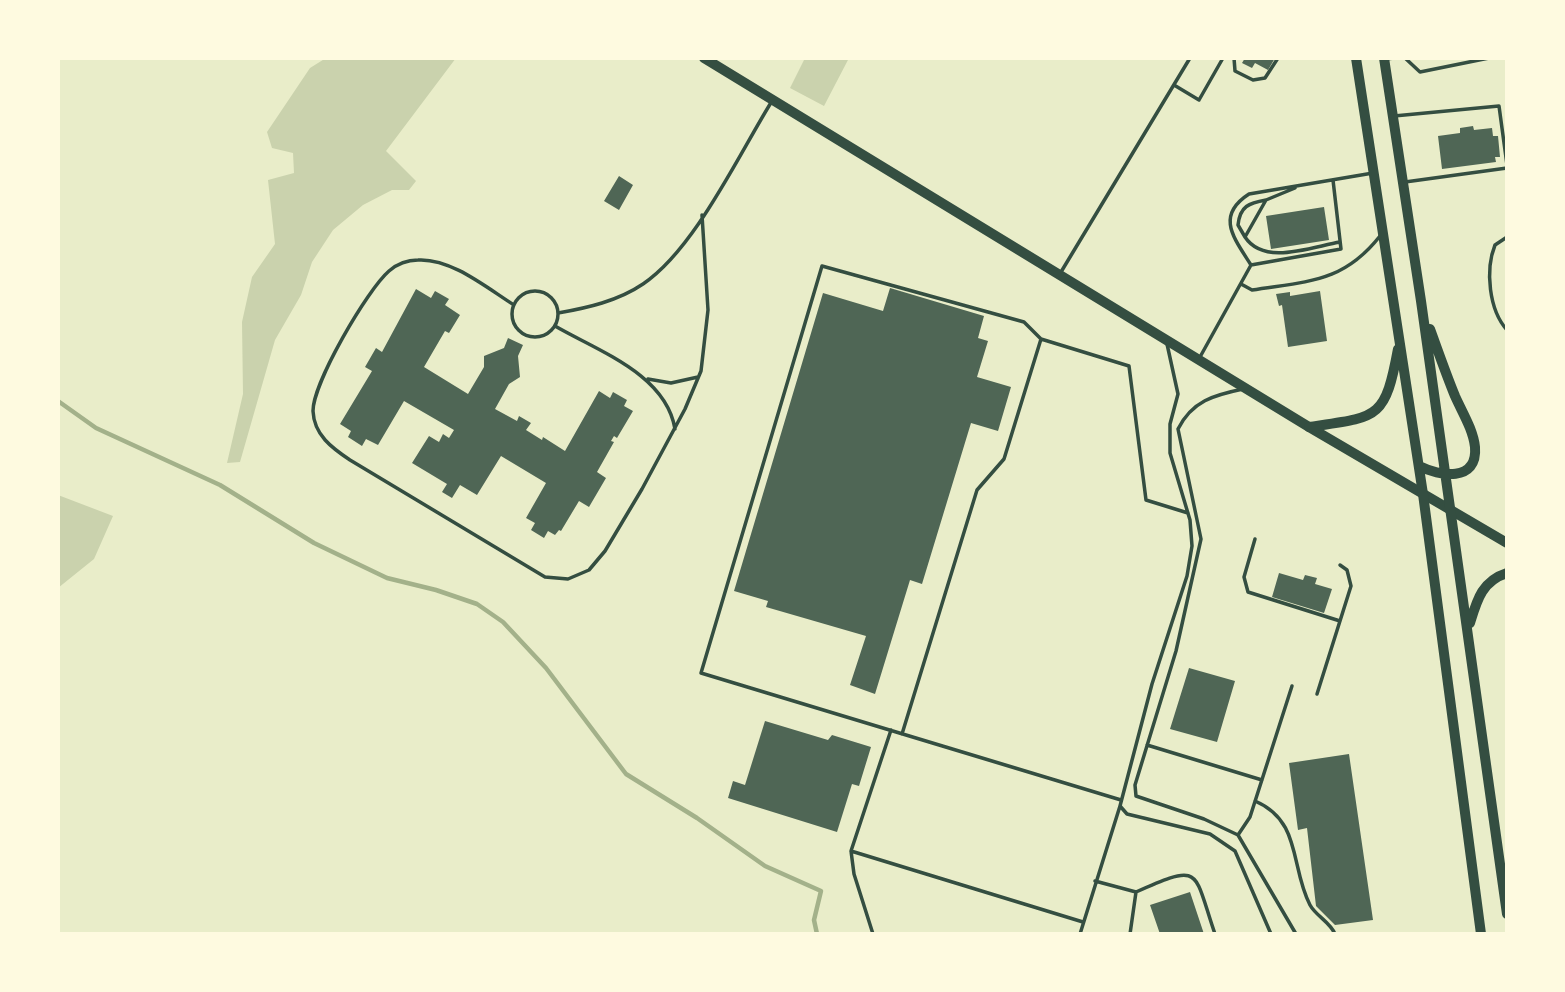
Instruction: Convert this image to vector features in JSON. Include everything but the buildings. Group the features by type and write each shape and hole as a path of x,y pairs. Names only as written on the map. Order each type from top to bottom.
{"highway":[{"path":"1356,58 1423,494 1481,934"},
{"path":"1387,58 1392,116 1469,629 1507,914"},
{"path":"1419,466 1446,475 1461,474 1472,466 1475,446 1442,365 1421,301"},
{"path":"1309,427 1362,419 1383,405 1391,389 1400,339"},
{"path":"1469,629 1478,596 1487,584 1507,573"}],"main road":[{"path":"704,58 1309,427 1507,544"}],"lane":[{"path":"1060,274 1190,58"},
{"path":"1174,85 1199,100 1223,58"},
{"path":"1234,58 1235,71 1253,80 1265,78 1278,58"},
{"path":"1405,58 1420,72 1489,58"},
{"path":"558,313 610,300 640,286 675,255 773,99"},
{"path":"1392,116 1499,106 1507,167 1403,183"},
{"path":"1251,265 1232,236 1230,218 1235,203 1249,194 1375,173"},
{"path":"1251,265 1341,249 1333,180"},
{"path":"1300,185 1266,200 1250,202 1242,208 1238,225 1251,246 1270,254 1340,242"},
{"path":"1245,237 1266,200"},
{"path":"514,304 439,263 417,260 394,267 368,296 326,369 313,411 321,436 340,453 494,549 545,577 562,580 583,574 606,551 675,429 699,376 707,341 708,310 702,215"},
{"path":"1241,284 1252,290 1333,277 1365,256 1384,232"},
{"path":"1507,237 1495,245 1489,270 1496,314 1507,330"},
{"path":"1199,359 1251,265"},
{"path":"1121,800 701,673 822,266 1024,322 1041,340 1129,366 1146,500 1188,513"},
{"path":"537,291 553,300 558,313 555,326 539,337 524,334 514,324 514,304 523,294 537,291"},
{"path":"555,326 646,379 668,404 675,429"},
{"path":"902,734 977,490 1004,459 1041,340"},
{"path":"1080,934 1120,806 1152,684 1187,576 1192,546 1188,513 1170,453 1170,424 1178,394 1167,340"},
{"path":"646,379 671,383 699,376"},
{"path":"1247,389 1209,396 1185,416 1178,429 1201,539 1176,651 1135,785 1136,796 1204,818 1238,835 1296,934"},
{"path":"1255,539 1244,577 1248,592 1340,621"},
{"path":"1317,694 1351,586 1347,570 1340,565"},
{"path":"1238,835 1250,817 1292,686"},
{"path":"873,934 854,874 851,851 891,730"},
{"path":"1146,745 1262,780"},
{"path":"1255,801 1272,808 1280,818 1290,838 1310,906 1335,934"},
{"path":"1120,806 1127,814 1210,834 1235,851 1271,934"},
{"path":"851,851 1083,922"},
{"path":"1095,881 1136,892 1179,873 1188,874 1197,883 1215,934"},
{"path":"1129,934 1136,892"}],"green space":[{"path":"326,58 456,58 386,151 416,181 409,190 392,190 363,205 333,230 312,262 301,295 275,340 240,462 227,463 243,394 242,322 252,277 275,244 268,180 294,173 293,153 272,148 267,132 310,68"},
{"path":"805,58 849,58 824,106 790,88"},
{"path":"58,495 113,516 94,559 58,588"}],"waterway":[{"path":"58,401 96,428 220,485 314,543 387,578 477,604 503,622 546,668 626,774 697,818 765,866 821,891 814,920 817,934"}]}
